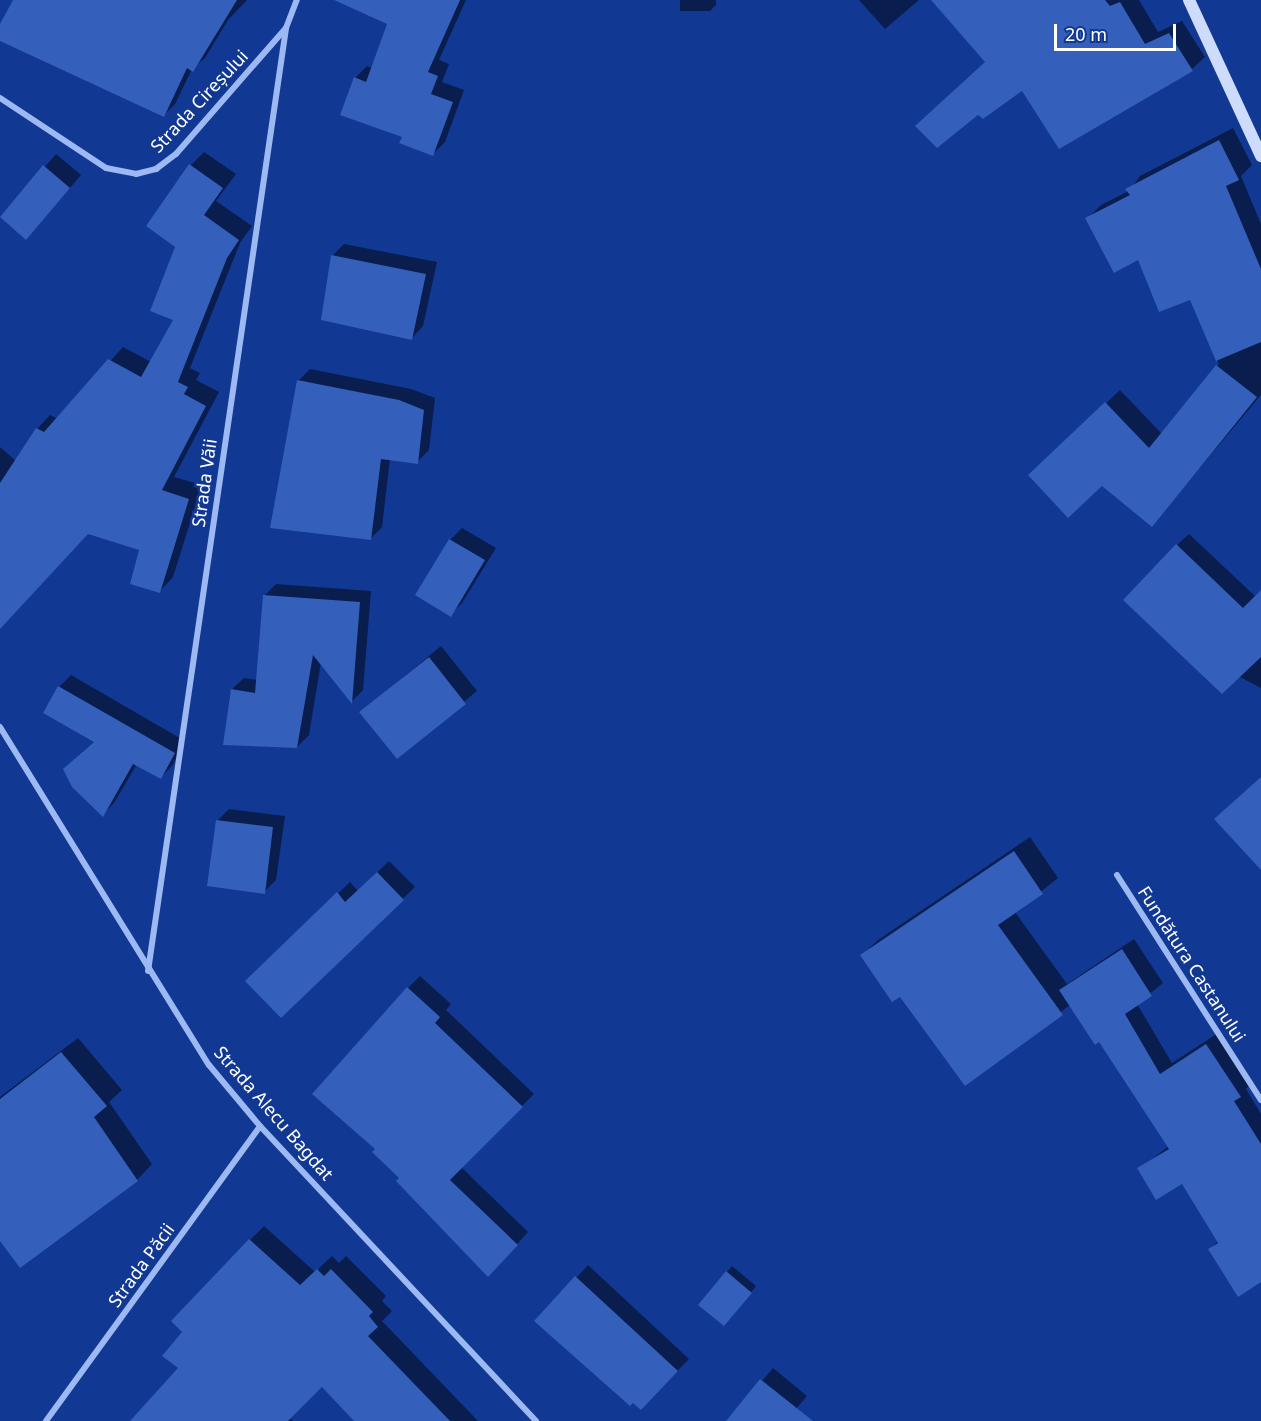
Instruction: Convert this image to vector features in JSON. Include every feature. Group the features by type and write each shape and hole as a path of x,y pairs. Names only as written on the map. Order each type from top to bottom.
{"street":[{"name":"Strada Văii","path":"148,971 286,27 297,0"},
{"path":"1189,0 1261,156"},
{"name":"Strada Cireșului","path":"0,98 106,168 136,174 156,169 176,154 286,27"},
{"name":"Strada Alecu Bagdat","path":"0,727 148,971 209,1065 260,1126 536,1421"},
{"name":"Fundătura Castanului","path":"1117,875 1261,1100"},
{"name":"Strada Păcii","path":"46,1421 260,1126"}],"building":[{"path":"13,0 237,0 193,72 187,68 164,117 0,41 0,24"},
{"path":"334,0 460,0 428,72 438,76 431,94 453,102 433,156 399,143 402,137 340,115 354,77 366,82 387,24"},
{"path":"931,0 1105,0 1110,6 1120,2 1145,44 1169,33 1193,71 1059,149 1022,91 983,119 978,115 937,148 915,126 985,62"},
{"path":"1219,140 1239,180 1226,186 1261,269 1261,342 1216,361 1190,300 1159,312 1138,260 1114,273 1085,218 1130,195 1125,189"},
{"path":"189,164 223,188 204,215 239,240 227,258 178,382 188,387 184,394 206,406 162,490 189,499 160,593 130,584 139,550 88,534 0,629 0,483 36,428 44,432 108,359 141,377 173,320 150,311 175,247 146,226"},
{"path":"43,165 70,188 26,240 0,217"},
{"path":"331,255 426,274 412,340 321,320"},
{"path":"1216,365 1257,397 1152,527 1102,486 1068,518 1028,475 1105,402 1149,448"},
{"path":"297,380 399,400 424,410 418,464 381,459 371,540 270,528"},
{"path":"449,539 485,560 451,617 415,595"},
{"path":"1176,544 1243,608 1261,590 1261,657 1222,694 1123,600"},
{"path":"263,595 360,602 352,704 313,655 297,748 223,745 231,689 255,693"},
{"path":"429,657 466,704 397,759 359,712"},
{"path":"58,686 175,753 161,779 133,764 103,817 72,787 63,769 94,742 43,713"},
{"path":"1261,777 1261,870 1214,819"},
{"path":"216,820 273,827 265,894 207,886"},
{"path":"1014,851 1043,894 998,925 1063,1015 965,1086 900,997 892,1002 860,955"},
{"path":"377,872 404,900 281,1018 245,981 337,892 345,902"},
{"path":"1122,949 1152,996 1125,1014 1160,1074 1206,1044 1241,1097 1234,1101 1261,1144 1261,1282 1238,1297 1208,1249 1218,1243 1182,1184 1156,1200 1137,1168 1169,1149 1099,1042 1095,1045 1059,990"},
{"path":"407,987 440,1017 435,1023 523,1107 450,1180 518,1245 488,1277 396,1181 399,1178 372,1152 375,1149 312,1094"},
{"path":"61,1052 107,1106 94,1117 138,1181 20,1268 0,1241 0,1099"},
{"path":"249,1239 300,1285 317,1269 324,1276 331,1269 373,1312 369,1316 378,1327 368,1336 450,1421 354,1421 322,1387 288,1421 130,1421 178,1368 162,1356 182,1332 171,1321"},
{"path":"726,1271 752,1293 724,1326 698,1305"},
{"path":"575,1276 678,1371 641,1410 633,1403 630,1406 534,1321"},
{"path":"760,1379 813,1421 726,1421"}]}
